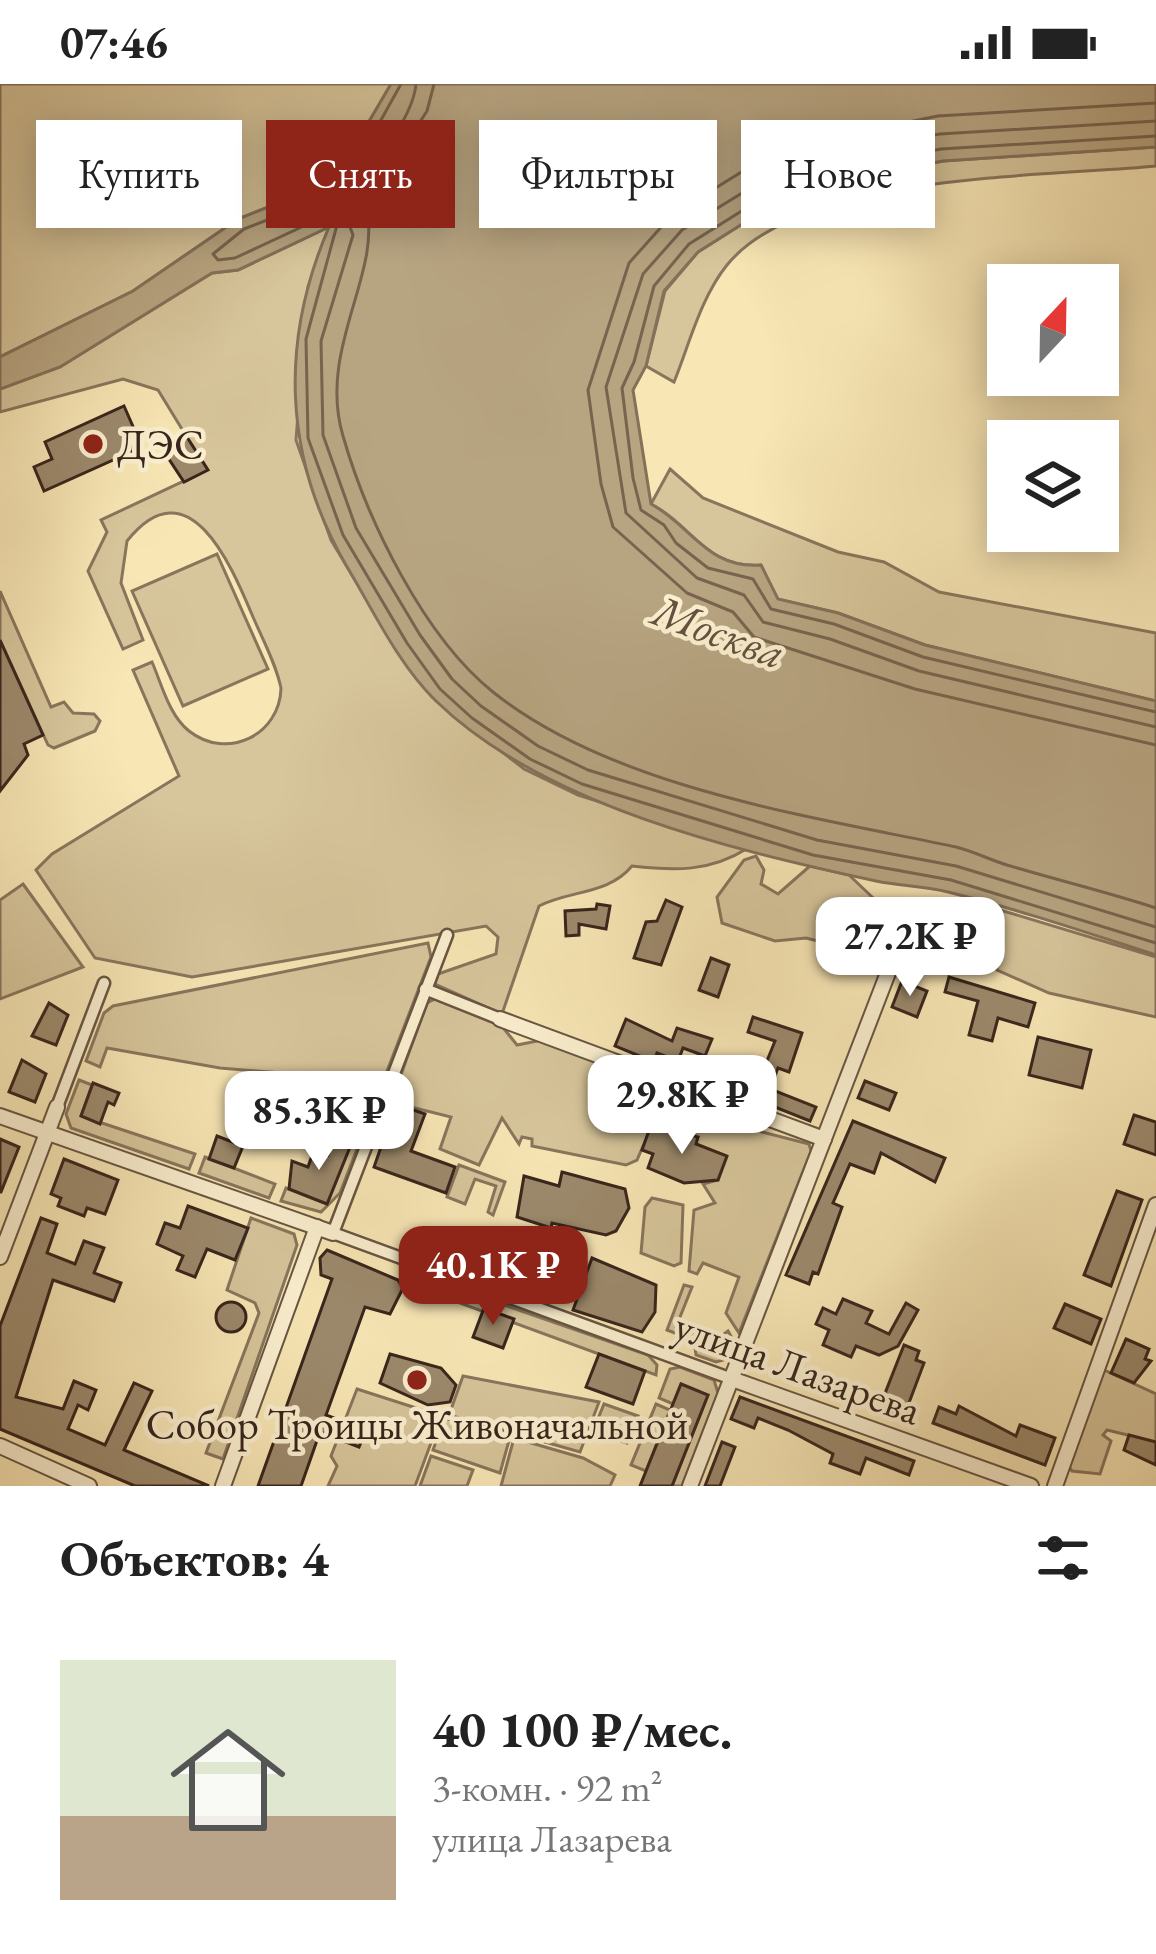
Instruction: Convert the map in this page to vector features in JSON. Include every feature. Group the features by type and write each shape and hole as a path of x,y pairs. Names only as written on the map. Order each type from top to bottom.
{"street":[{"path":"223,1486 447,935"},
{"path":"690,1486 891,965"},
{"path":"0,1257 104,983"},
{"path":"425,989 824,1139"},
{"name":"улица Лазарева","path":"0,1116 1030,1486"},
{"path":"1055,1486 1156,1205"},
{"path":"0,1446 89,1486"}],"shaded area":[{"path":"0,84 391,84 370,120 266,120 266,208 242,217 242,120 36,120 36,228 225,228 133,291 0,357"},
{"path":"1156,147 1156,166 935,184 935,162"},
{"path":"741,225 777,228 762,235 718,278 674,382 646,366 665,291 698,252"},
{"path":"330,228 308,287 296,440 331,540 397,650 432,697 524,769 578,795 748,848 720,862 692,868 632,866 612,882 539,906 502,1014 435,984 438,974 496,954 498,937 486,926 192,977 95,958 36,870 52,854 179,776 133,670 152,662 176,717 189,731 219,744 235,743 261,730 272,719 281,688 234,574 206,532 189,518 170,513 150,520 127,541 121,583 143,640 123,649 88,571 107,532 101,520 207,470 158,390 123,379 0,412 0,389 60,367 212,273 238,270"},
{"path":"670,469 703,498 838,552 884,562 939,592 1156,633 1156,701 925,645 838,613 777,599 761,565 742,564 713,553 651,504"},
{"path":"217,554 268,669 183,706 132,591"},
{"path":"0,591 51,707 64,702 73,713 94,714 100,721 95,731 54,748 48,745 0,640"},
{"path":"756,856 764,870 761,884 778,894 810,866 849,875 892,916 892,929 867,953 806,938 775,941 722,923 717,897 744,860"},
{"path":"23,884 83,967 0,999 0,900"},
{"path":"997,909 1156,957 1156,1017 1049,993 997,970"},
{"path":"428,943 431,957 340,1193 321,1212 281,1201 286,1188 327,1204 373,1087 345,1078 220,1068 107,1048 100,1067 86,1061 104,1013 113,1006"},
{"path":"435,999 501,1025 517,1045 542,1040 706,1101 762,1132 809,1144 811,1151 739,1333 726,1313 739,1277 703,1263 697,1274 689,1271 694,1210 715,1203 703,1184 718,1180 726,1156 696,1144 697,1137 652,1125 637,1160 626,1165 532,1146 532,1139 522,1137 519,1144 502,1118 479,1165 440,1149 451,1117 391,1102 427,1003"},
{"path":"79,1080 92,1085 81,1116 195,1154 189,1169 71,1128 66,1114"},
{"path":"205,1157 275,1184 269,1198 199,1173"},
{"path":"459,1165 505,1182 493,1215 488,1212 496,1186 475,1179 465,1204 447,1197"},
{"path":"652,1198 683,1205 681,1263 674,1266 641,1253 645,1207"},
{"path":"251,1218 294,1234 297,1245 223,1459 206,1453 259,1313 255,1303 227,1290"},
{"path":"418,1275 648,1355 657,1365 656,1375 414,1286"},
{"path":"684,1285 692,1287 676,1327 716,1340 728,1331 736,1345 731,1358 716,1362 696,1355 694,1340 667,1330"},
{"path":"680,1367 714,1380 718,1393 682,1486 672,1486 708,1395 681,1384 673,1404 659,1398 670,1369"},
{"path":"1102,1369 1156,1394 1156,1442 1107,1430 1103,1435 1111,1441 1100,1474 1072,1471 1068,1465"},
{"path":"463,1376 599,1402 580,1452 449,1415"},
{"path":"357,1389 441,1416 415,1486 328,1486 337,1466 331,1456"},
{"path":"604,1404 638,1416 627,1443 593,1431"},
{"path":"656,1404 670,1410 646,1471 631,1465"},
{"path":"444,1418 510,1437 500,1473 433,1450"},
{"path":"514,1438 583,1458 615,1475 610,1486 501,1486"},
{"path":"431,1456 473,1470 467,1486 420,1486"}],"water":[{"name":"Москва","path":"391,84 1156,84 1156,147 935,162 935,120 741,120 741,225 698,252 664,291 646,366 633,390 651,504 713,553 742,564 761,565 778,599 838,613 925,645 1156,701 1156,955 974,899 820,869 642,818 530,769 436,701 398,654 325,524 300,440 295,398 302,313 329,228 455,228 455,120 370,120"},
{"path":"266,208 266,228 327,228 238,270 212,273 60,367 0,389 0,357 133,291 225,228 242,228 242,217"}],"building":[{"name":"ДЭС","path":"124,406 142,447 44,491 34,467 52,459 45,442"},
{"path":"185,434 208,470 184,482 161,447"},
{"path":"0,640 43,735 24,744 28,755 0,791"},
{"path":"666,900 682,907 661,965 634,958 646,922 657,921"},
{"path":"597,904 610,906 606,929 579,924 579,935 566,936 565,911 596,909"},
{"path":"711,958 729,965 718,997 699,990"},
{"path":"949,977 1035,1003 1028,1027 998,1018 992,1041 969,1035 978,1001 945,992"},
{"path":"902,981 927,991 917,1017 892,1007"},
{"path":"49,1003 68,1015 56,1045 32,1036"},
{"path":"753,1017 802,1033 789,1072 778,1068 770,1089 816,1107 810,1121 752,1098 775,1041 748,1032"},
{"path":"626,1019 672,1041 677,1028 712,1039 705,1056 683,1048 678,1061 657,1053 654,1062 615,1046"},
{"path":"1038,1037 1091,1050 1082,1088 1029,1075"},
{"path":"22,1060 46,1074 35,1102 9,1092"},
{"path":"865,1081 896,1093 889,1110 858,1098"},
{"path":"93,1083 119,1093 114,1105 108,1102 100,1124 81,1116"},
{"path":"396,1104 425,1114 411,1151 455,1167 446,1193 374,1167"},
{"path":"1134,1115 1156,1122 1156,1155 1124,1144"},
{"path":"853,1121 945,1158 935,1182 881,1153 874,1173 850,1164 833,1203 842,1207 818,1274 813,1272 809,1284 786,1275"},
{"path":"651,1125 698,1137 696,1144 727,1156 718,1180 684,1183 648,1168 653,1154 642,1150"},
{"path":"217,1136 243,1146 234,1168 209,1159"},
{"path":"0,1139 19,1147 1,1192 0,1192"},
{"path":"334,1141 350,1147 327,1204 289,1189 292,1161 308,1167 314,1150 328,1155"},
{"path":"64,1159 118,1180 105,1214 87,1208 84,1216 58,1206 61,1198 51,1194"},
{"path":"562,1172 625,1189 629,1208 616,1231 606,1235 552,1223 551,1228 517,1217 524,1176 559,1186"},
{"path":"1117,1191 1142,1200 1111,1286 1084,1275"},
{"path":"188,1206 248,1228 235,1260 207,1249 195,1277 177,1270 183,1256 157,1244 165,1223 180,1228"},
{"path":"41,1218 57,1224 47,1253 75,1264 84,1241 104,1248 94,1273 121,1283 114,1301 53,1280 16,1397 63,1409 74,1381 96,1390 88,1410 78,1405 68,1429 105,1445 134,1383 152,1391 124,1450 209,1486 135,1486 0,1429 0,1326"},
{"path":"327,1250 398,1280 403,1288 390,1314 365,1307 326,1415 366,1430 359,1447 320,1432 301,1486 258,1486 332,1279 321,1275 320,1258"},
{"path":"592,1258 656,1285 655,1312 642,1332 573,1310"},
{"path":"843,1299 872,1311 866,1323 889,1334 906,1303 918,1310 898,1346 879,1355 856,1346 851,1357 823,1345 829,1330 816,1324 823,1308 836,1314"},
{"path":"231,1302 246,1317 231,1332 216,1317"},
{"path":"1065,1304 1101,1319 1091,1344 1054,1328"},
{"path":"484,1308 514,1319 503,1348 473,1337"},
{"path":"1126,1339 1149,1349 1145,1359 1151,1361 1134,1383 1111,1373"},
{"path":"904,1345 919,1351 916,1360 924,1363 904,1416 880,1406"},
{"name":"Собор Троицы Живоначальной","path":"390,1354 441,1368 456,1385 450,1402 428,1405 380,1383"},
{"path":"599,1354 645,1371 633,1404 586,1387"},
{"path":"681,1384 708,1395 672,1486 640,1486"},
{"path":"740,1397 914,1461 909,1475 866,1458 860,1474 830,1463 833,1454 788,1430 758,1418 754,1428 731,1419"},
{"path":"959,1406 1016,1436 1020,1425 1055,1438 1045,1465 933,1423 939,1407 956,1414"},
{"path":"1129,1435 1156,1442 1156,1465 1124,1450"},
{"path":"722,1442 735,1447 720,1486 705,1486"}],"place":[{"name":"ДЭС","path":"93,444"},
{"name":"Собор Троицы Живоначальной","path":"417,1380"}]}
